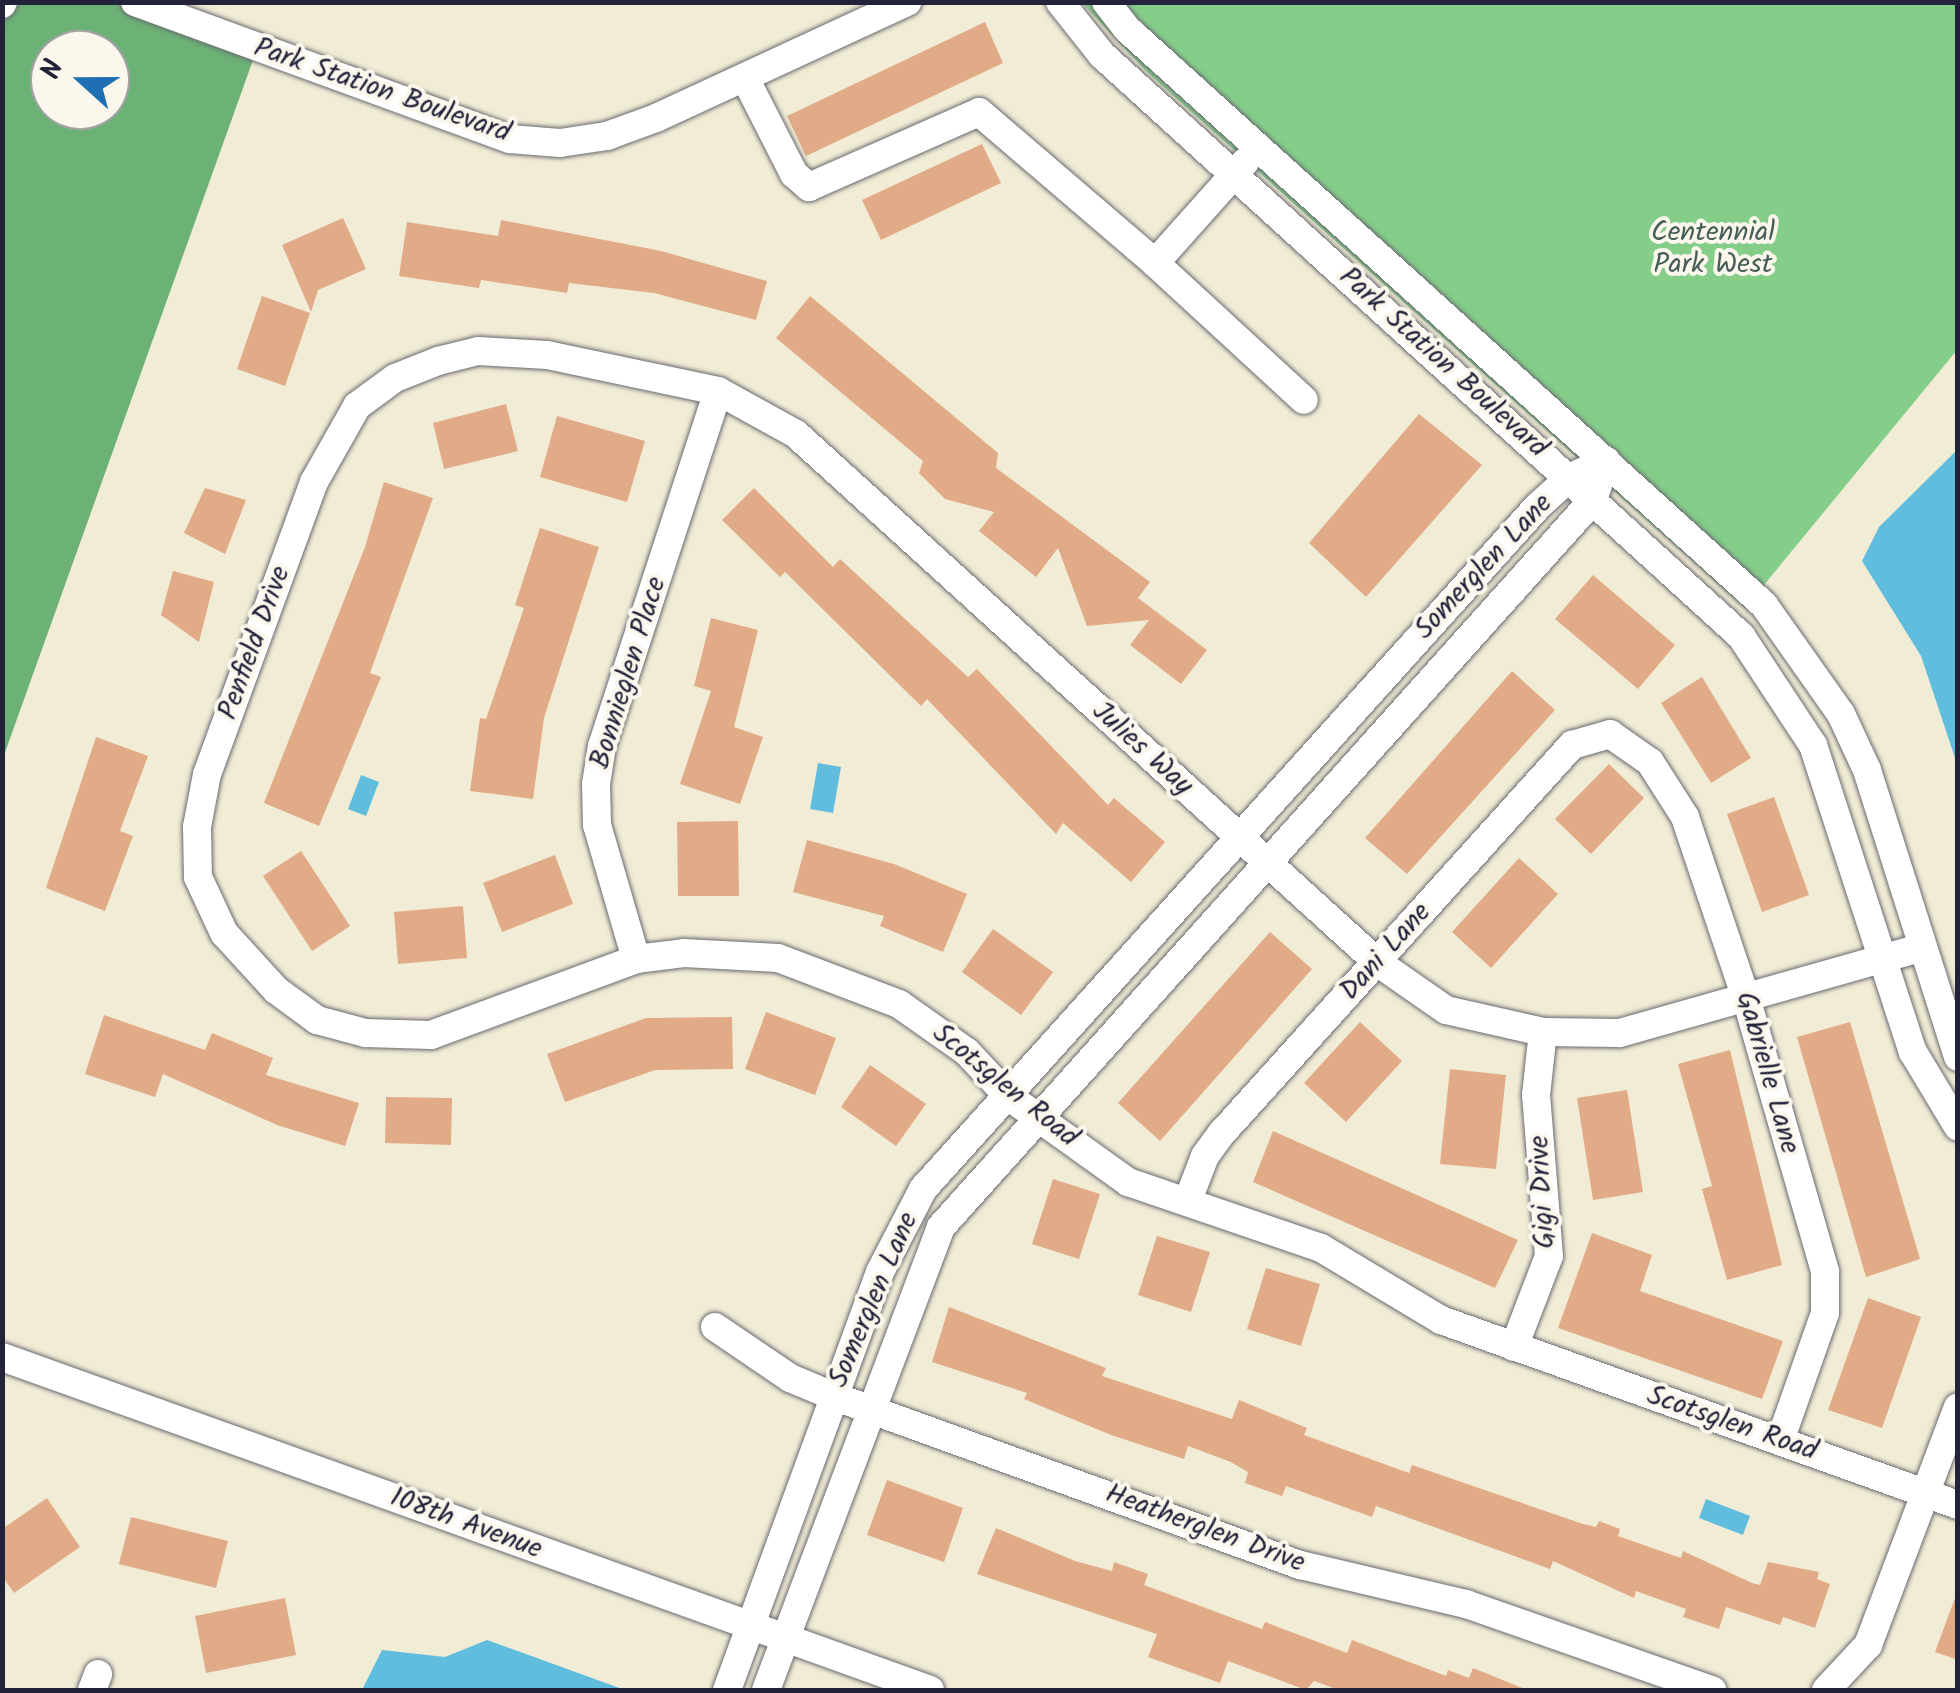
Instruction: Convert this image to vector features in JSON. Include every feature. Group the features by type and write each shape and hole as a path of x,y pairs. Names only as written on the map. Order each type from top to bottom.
{"street":[{"name":"Park Station Boulevard","path":"135,2 510,139 560,143 606,136 746,78 907,2"},
{"name":"Park Station Boulevard","path":"1060,2 1102,54 1741,636 1789,701 1830,787 1913,1052 1958,1128"},
{"name":"Park Station Boulevard","path":"1106,2 1764,605 1840,714 1867,770 1920,948 1958,1057"},
{"path":"746,78 801,182 818,186 980,112 1304,400"},
{"path":"1154,264 1259,146"},
{"name":"Julies Way","path":"394,378 478,351 546,355 718,391 796,434 1378,962 1446,1010 1543,1032 1618,1033 1747,1001 1920,948"},
{"name":"Penfield Drive","path":"224,933 198,877 196,827 208,774 314,482 358,406 394,378"},
{"name":"Bonnieglen Place","path":"636,959 598,824 596,784 602,746 718,391"},
{"name":"Somerglen Lane","path":"728,1690 834,1396 901,1225 923,1189 1238,837 1569,478 1606,461"},
{"name":"Somerglen Lane","path":"766,1690 941,1227 1265,861 1594,500 1606,461"},
{"name":"Dani Lane","path":"1188,1200 1204,1156 1222,1133 1572,744 1610,734"},
{"name":"Gabrielle Lane","path":"1610,734 1650,762 1684,817 1747,1001 1824,1272 1825,1312 1780,1441"},
{"name":"Scotsglen Road","path":"224,933 276,990 317,1020 364,1033 431,1035 636,959 684,953 778,958 845,980 912,1014 966,1052 1008,1096 1128,1182 1321,1248 1441,1320 1958,1505"},
{"name":"Gigi Drive","path":"1514,1347 1549,1256 1536,1095 1543,1032"},
{"name":"Heatherglen Drive","path":"715,1327 790,1378 834,1396 1301,1566 1466,1604 1712,1690"},
{"name":"108th Avenue","path":"2,1358 930,1690"},
{"path":"1826,1690 1868,1645 1958,1407"}],"green space":[{"path":"3,3 116,3 253,60 3,758"},
{"name":"Centennial Park West","path":"1082,3 1957,3 1957,350 1745,608 1148,73"}],"water":[{"path":"1957,450 1957,764 1921,656 1862,561 1879,527"},
{"path":"818,763 841,767 833,813 810,809"},
{"path":"361,775 379,782 366,816 348,809"},
{"path":"1706,1499 1750,1516 1743,1535 1699,1518"},
{"path":"487,1640 625,1690 362,1690 382,1650 445,1657"}],"building":[{"path":"985,22 1003,63 806,156 787,116"},
{"path":"982,144 1001,183 881,240 862,200"},
{"path":"343,218 366,269 318,290 311,312 282,245"},
{"path":"501,220 661,251 767,281 756,320 654,293 569,283 567,293 481,280 479,288 399,276 407,222 498,236"},
{"path":"262,296 310,313 285,386 237,369"},
{"path":"810,296 998,453 996,468 1150,582 1138,598 1207,650 1181,684 1130,645 1149,620 1087,626 1058,548 1036,577 979,531 994,512 945,499 919,473 923,461 776,338"},
{"path":"506,404 518,451 444,469 433,423"},
{"path":"1419,414 1482,465 1366,597 1309,543"},
{"path":"557,416 645,441 627,502 540,477"},
{"path":"384,482 433,498 370,673 381,677 319,826 264,803 365,547"},
{"path":"205,488 246,500 225,554 184,533"},
{"path":"754,488 833,567 840,559 968,677 977,669 1108,805 1114,798 1165,842 1131,882 1063,823 1056,834 927,699 921,706 785,572 780,577 722,520"},
{"path":"540,528 599,547 544,718 533,799 470,791 480,718 486,719 524,608 515,605"},
{"path":"173,571 214,582 199,642 161,615"},
{"path":"1593,575 1675,645 1638,689 1555,619"},
{"path":"711,618 758,630 734,727 763,737 740,804 680,784 711,691 694,686"},
{"path":"1512,671 1555,710 1407,874 1365,838"},
{"path":"1702,677 1751,758 1711,783 1661,703"},
{"path":"96,737 148,756 120,831 133,836 105,911 46,888"},
{"path":"1609,764 1644,798 1591,854 1555,819"},
{"path":"1774,797 1809,895 1762,912 1727,814"},
{"path":"738,821 739,896 678,896 677,822"},
{"path":"807,840 894,864 967,894 943,952 880,926 884,916 793,892"},
{"path":"301,851 350,926 312,951 263,876"},
{"path":"555,855 573,904 502,932 483,883"},
{"path":"1519,858 1558,894 1491,968 1452,932"},
{"path":"463,906 467,958 398,964 394,912"},
{"path":"993,929 1053,972 1021,1015 962,972"},
{"path":"1270,932 1312,969 1160,1141 1118,1103"},
{"path":"766,1012 836,1038 815,1095 745,1069"},
{"path":"104,1015 205,1050 212,1033 273,1058 266,1075 359,1103 345,1146 277,1125 163,1074 155,1097 85,1074"},
{"path":"732,1017 733,1069 655,1070 565,1102 547,1054 646,1018"},
{"path":"1360,1022 1402,1061 1346,1122 1304,1083"},
{"path":"1850,1022 1920,1259 1866,1277 1797,1037"},
{"path":"1730,1050 1782,1265 1727,1280 1702,1189 1712,1186 1678,1064"},
{"path":"870,1065 926,1104 896,1146 841,1107"},
{"path":"1450,1069 1506,1075 1496,1169 1440,1164"},
{"path":"1627,1090 1643,1192 1593,1200 1577,1098"},
{"path":"386,1097 452,1098 451,1145 385,1143"},
{"path":"1273,1131 1518,1240 1495,1288 1253,1182"},
{"path":"1053,1179 1100,1194 1079,1259 1032,1244"},
{"path":"1592,1233 1652,1255 1640,1291 1783,1341 1762,1399 1558,1328"},
{"path":"1157,1236 1210,1252 1191,1312 1138,1295"},
{"path":"1266,1268 1320,1284 1301,1346 1247,1329"},
{"path":"1868,1298 1921,1317 1882,1428 1828,1410"},
{"path":"949,1307 1106,1368 1102,1376 1232,1419 1239,1400 1307,1428 1304,1435 1409,1473 1412,1465 1583,1524 1596,1527 1599,1521 1620,1529 1618,1536 1681,1558 1683,1551 1752,1583 1760,1585 1768,1562 1819,1572 1817,1579 1830,1584 1815,1628 1783,1617 1780,1625 1726,1607 1719,1629 1683,1617 1686,1609 1636,1591 1634,1598 1553,1561 1550,1569 1376,1506 1372,1517 1286,1486 1282,1496 1245,1483 1248,1472 1231,1462 1188,1446 1184,1459 1111,1435 1024,1399 1027,1393 932,1362"},
{"path":"887,1480 963,1508 944,1562 867,1535"},
{"path":"47,1498 80,1547 14,1593 2,1576 2,1529"},
{"path":"131,1517 228,1541 216,1588 119,1564"},
{"path":"996,1528 1075,1561 1112,1571 1114,1562 1148,1574 1144,1585 1262,1629 1265,1622 1347,1653 1352,1640 1446,1676 1448,1670 1469,1678 1473,1668 1527,1690 1339,1690 1314,1681 1306,1690 1228,1661 1220,1683 1148,1657 1157,1634 977,1574"},
{"path":"285,1598 296,1655 206,1673 195,1616"},
{"path":"1958,1598 1958,1660 1935,1652"}]}
